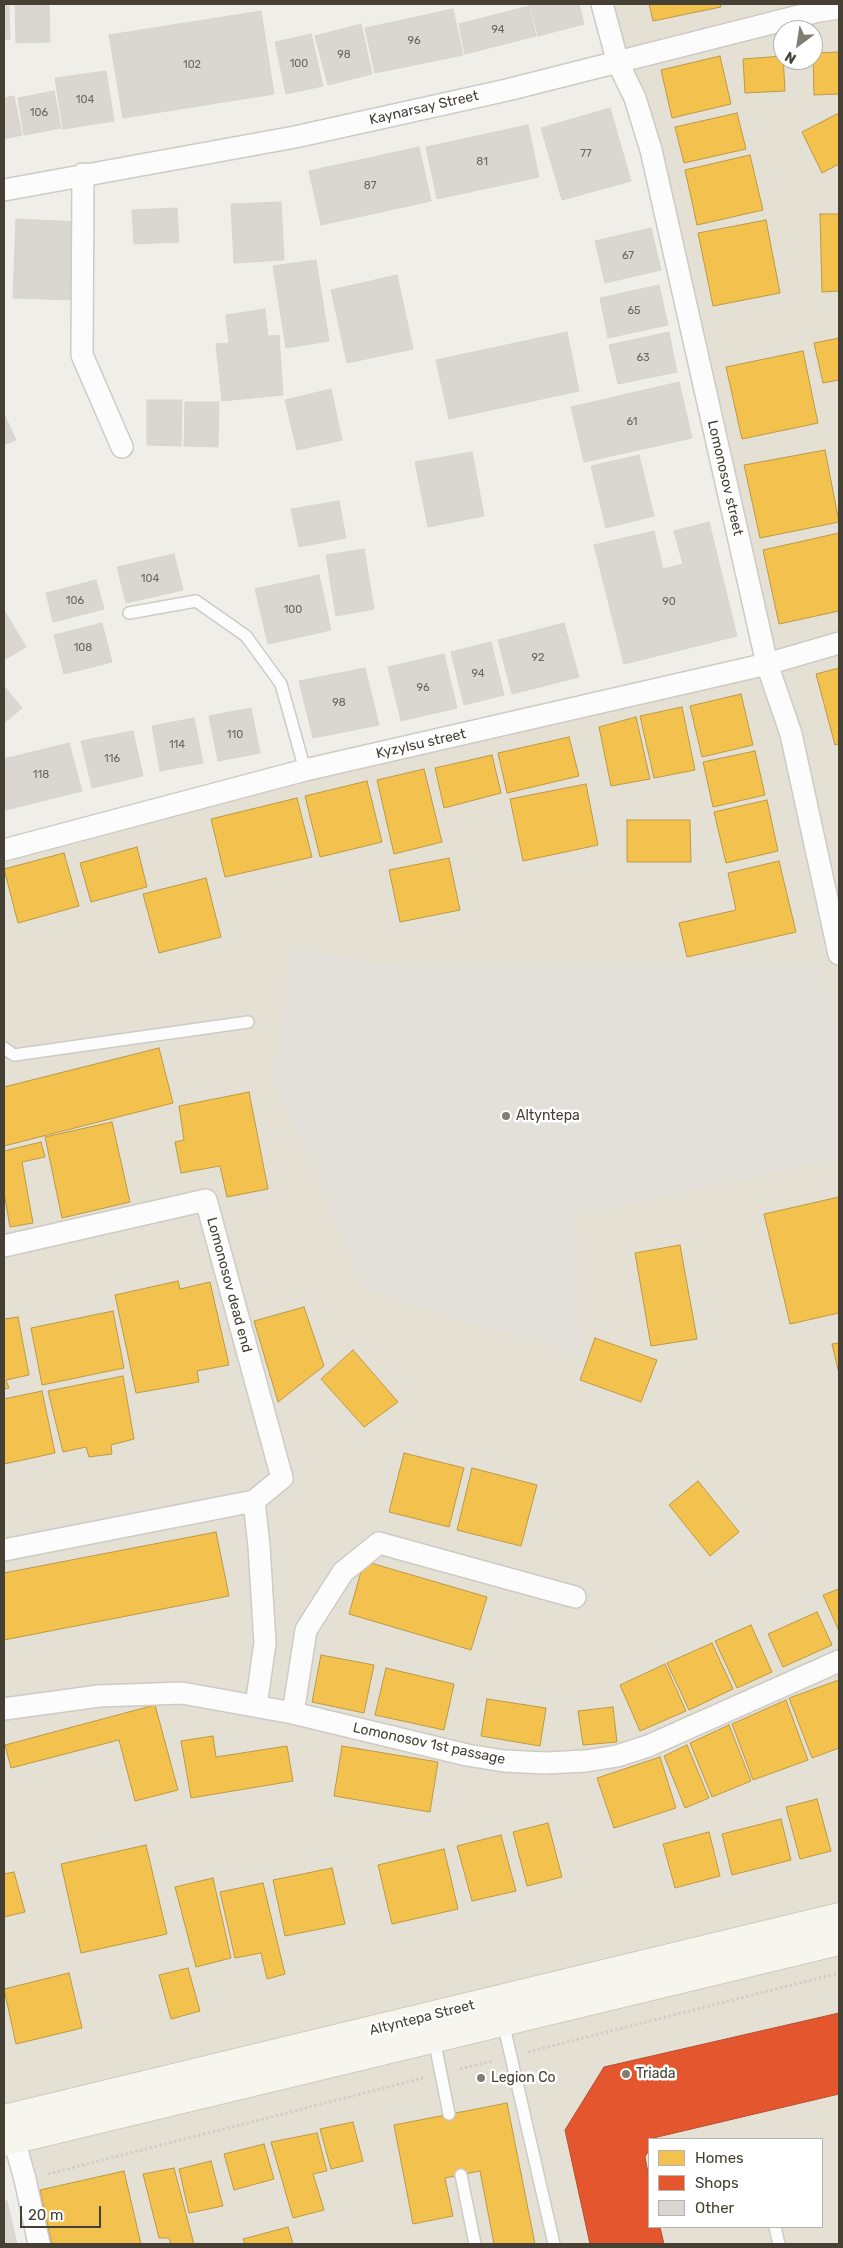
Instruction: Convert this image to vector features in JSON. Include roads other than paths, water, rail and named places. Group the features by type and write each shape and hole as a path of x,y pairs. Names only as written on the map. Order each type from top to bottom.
{"main road":[{"name":"Altyntepa Street","path":"8,2130 839,1917"},
{"name":"Altyntepa Street","path":"8,2130 434,2039 839,1942"}],"street":[{"name":"Lomonosov street","path":"602,4 618,63 636,98 651,150 767,664 791,734 839,954"},
{"name":"Kaynarsay Street","path":"4,190 84,174 199,156 294,137 618,63 819,11 839,8"},
{"path":"84,174 82,355 122,447"},
{"name":"Kyzylsu street","path":"4,850 305,770 767,664 839,643"},
{"name":"Lomonosov dead end","path":"4,1246 206,1200 282,1478 254,1500 4,1550"},
{"path":"254,1500 265,1643 256,1706"},
{"path":"293,1713 306,1630 343,1572 379,1543 575,1597"},
{"name":"Lomonosov 1st passage","path":"4,1709 100,1696 182,1694 293,1713 485,1758 546,1764 586,1762 617,1756 648,1746 839,1662"},
{"path":"8,2130 26,2179 39,2244"}],"lane":[{"path":"130,613 196,602 246,636 281,684 305,770"},
{"path":"4,1048 14,1055 248,1022"},
{"path":"503,2022 554,2244"},
{"path":"434,2039 449,2114"},
{"path":"461,2175 475,2244"},
{"path":"775,2228 779,2244"}],"place":[{"name":"Altyntepa","path":"506,1116"},
{"name":"Triada","path":"626,2074"},
{"name":"Legion Co","path":"481,2078"}]}
